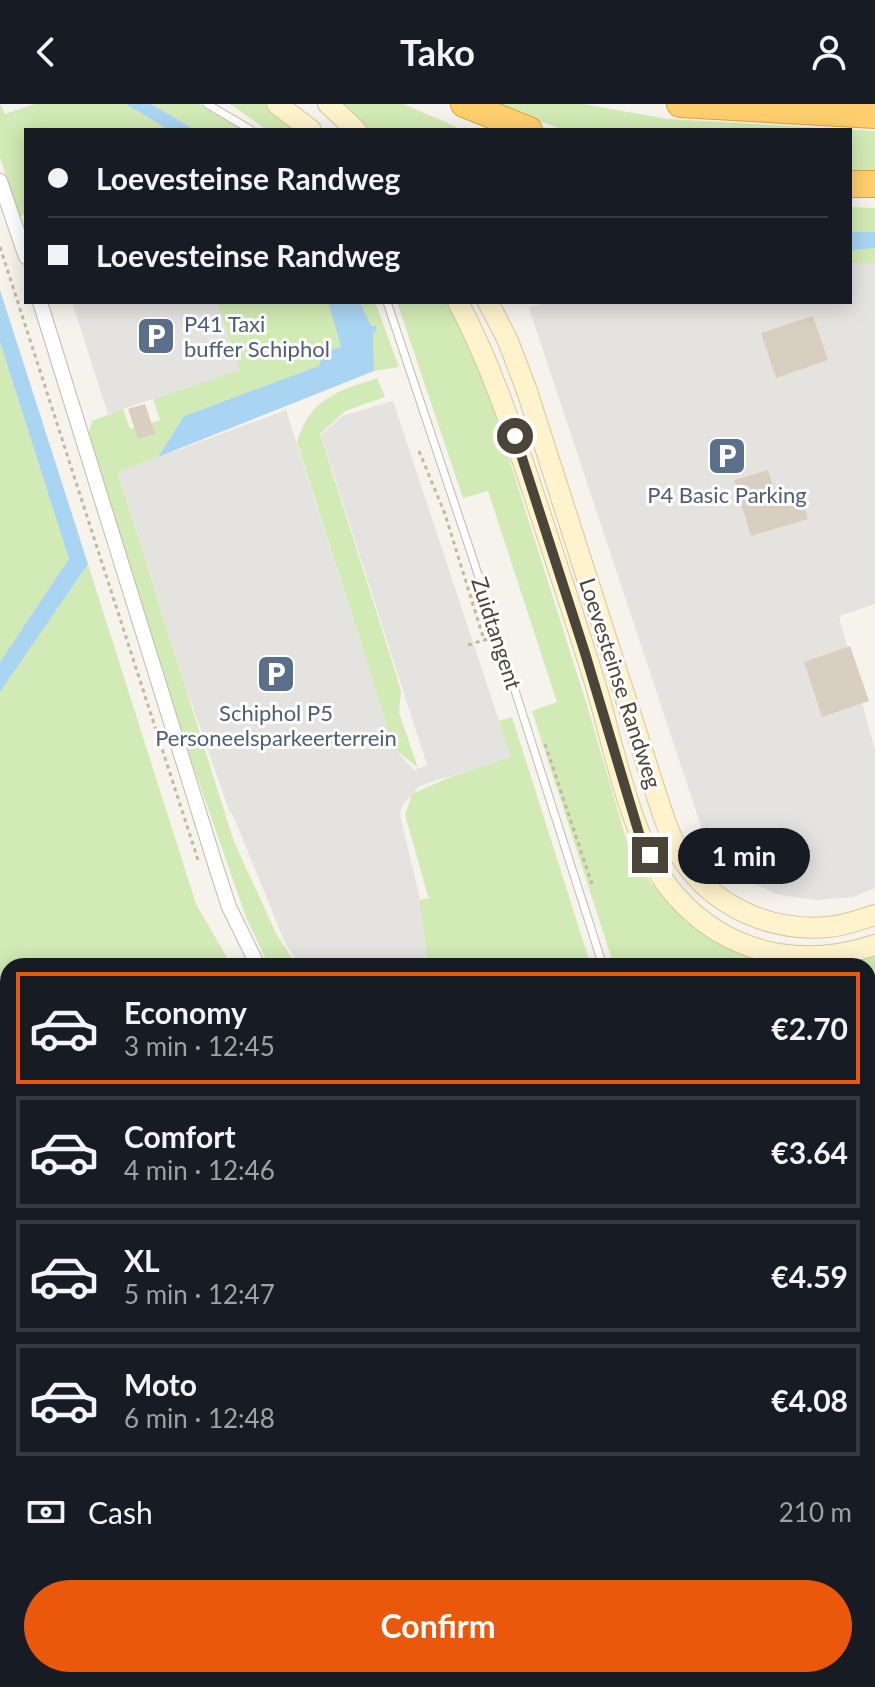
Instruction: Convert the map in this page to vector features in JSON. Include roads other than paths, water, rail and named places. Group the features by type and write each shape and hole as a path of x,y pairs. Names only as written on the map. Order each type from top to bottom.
{"highway":[{"path":"464,104 524,128"},
{"path":"680,104 875,115"},
{"path":"852,184 875,184"}],"street":[{"path":"277,104 308,128"},
{"path":"328,104 354,128"},
{"path":"0,181 24,251"},
{"path":"41,304 229,907 254,958"},
{"name":"Loevesteinse Randweg","path":"459,304 484,351 506,409 576,624 641,840 658,871 675,896 700,918 731,938 766,952 825,957 849,954 875,945"},
{"name":"Loevesteinse Randweg","path":"489,304 508,341 549,455 661,809 684,860 706,885 729,904 755,918 807,928 828,927 875,915"}],"lane":[{"path":"207,104 248,128"},
{"name":"Zuidtangent","path":"388,304 600,958"},
{"path":"484,351 508,341"}],"water":[{"path":"126,104 151,104 192,128 166,128"},
{"path":"852,232 875,232 875,248 852,250"},
{"path":"0,290 88,564 0,692 0,662 69,559 0,342"},
{"path":"329,304 361,304 371,326 376,326 377,331 373,333 374,371 158,457 184,416 319,366 325,351 341,347"}],"place":[{"name":"P41 Taxi buffer Schiphol","path":"156,336"},
{"name":"P4 Basic Parking","path":"727,456"},
{"name":"Schiphol P5 Personeelsparkeerterrein","path":"276,674"}]}
